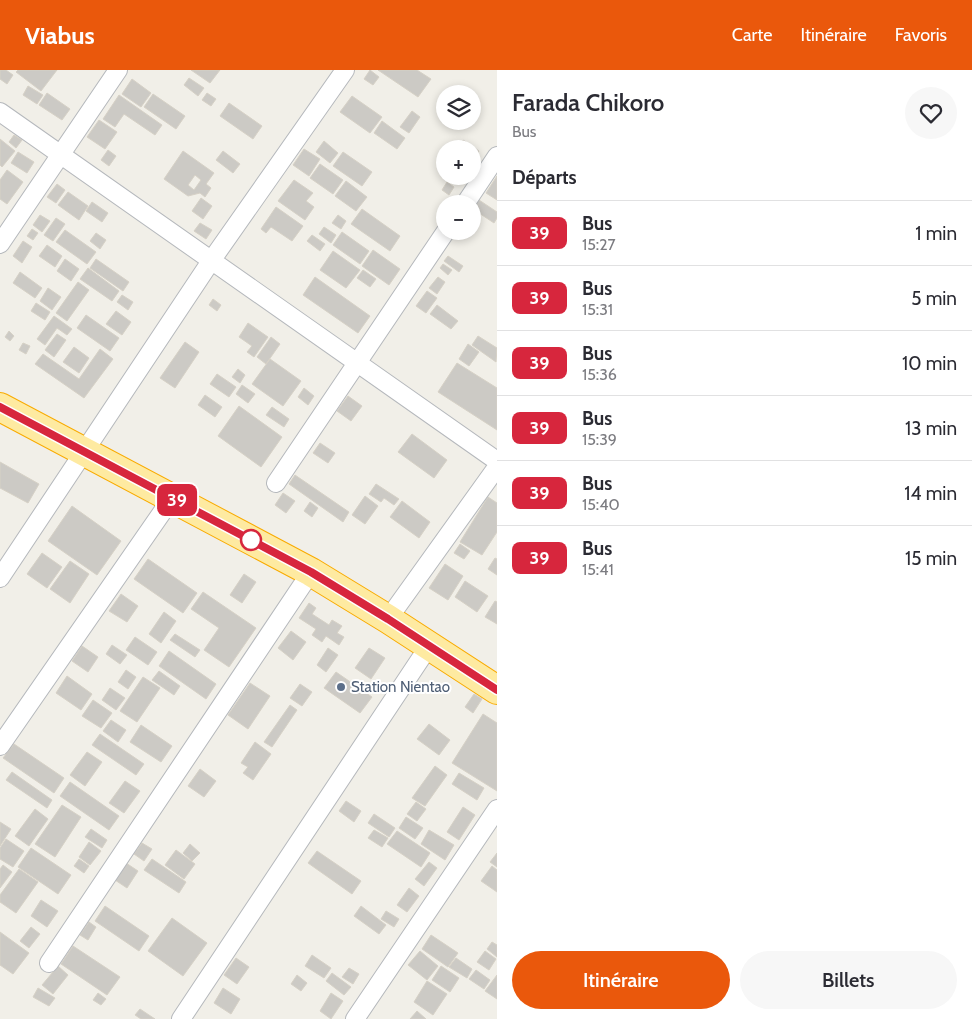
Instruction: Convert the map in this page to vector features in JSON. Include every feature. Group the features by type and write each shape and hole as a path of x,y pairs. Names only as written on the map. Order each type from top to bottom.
{"highway":[{"path":"0,407 311,572 388,619 497,690"}],"street":[{"path":"0,244 118,70"},
{"path":"0,578 211,260 345,70"},
{"path":"0,112 497,462"},
{"path":"471,195 497,156"},
{"path":"276,483 440,240"},
{"path":"388,619 497,467"},
{"path":"0,746 172,498"},
{"path":"49,963 311,572"},
{"path":"181,1019 428,646"},
{"path":"355,1019 497,808"}],"building":[{"path":"0,70 6,70 13,75 7,84 0,79"},
{"path":"18,70 57,70 41,91 16,72"},
{"path":"191,70 220,70 210,83"},
{"path":"370,70 379,77 373,85 364,79"},
{"path":"378,70 417,70 431,79 418,97"},
{"path":"189,78 204,88 198,96 184,85"},
{"path":"132,79 151,93 141,107 122,94"},
{"path":"28,86 43,95 37,104 23,95"},
{"path":"47,93 70,109 62,120 39,105"},
{"path":"207,93 216,99 211,106 202,100"},
{"path":"153,94 185,116 176,129 144,107"},
{"path":"119,95 162,125 155,135 124,114 115,127 103,119"},
{"path":"352,96 382,117 370,133 340,112"},
{"path":"229,103 262,126 253,139 220,116"},
{"path":"412,111 420,117 409,133 400,127"},
{"path":"99,120 117,132 105,149 87,137"},
{"path":"382,121 405,138 397,149 374,133"},
{"path":"14,135 22,140 16,148 9,142"},
{"path":"0,139 15,151 2,167 0,165"},
{"path":"324,141 338,153 330,163 316,152"},
{"path":"304,149 320,159 309,176 293,165"},
{"path":"108,150 116,156 109,166 101,160"},
{"path":"183,151 214,173 206,184 211,188 205,197 200,193 188,196 164,179","holes":["195,175 201,180 194,190 188,185"]},
{"path":"223,151 240,164 233,173 216,160"},
{"path":"18,152 34,162 27,173 11,163"},
{"path":"343,152 372,172 362,186 333,166"},
{"path":"320,164 343,180 333,194 310,178"},
{"path":"7,170 23,182 7,204 0,199 0,180"},
{"path":"497,176 497,200 486,193"},
{"path":"294,180 313,193 306,201 314,207 305,220 278,201"},
{"path":"346,181 367,197 356,211 335,196"},
{"path":"57,184 65,190 56,203 47,197"},
{"path":"445,185 454,187 449,195 442,190"},
{"path":"68,192 88,206 79,220 58,205"},
{"path":"201,198 212,206 203,219 192,211"},
{"path":"481,201 497,212 497,218 494,223 481,214"},
{"path":"92,202 108,213 102,222 86,211"},
{"path":"276,207 303,226 292,241 271,227 266,233 261,229"},
{"path":"362,209 400,236 390,251 351,224"},
{"path":"40,215 50,221 42,232 33,225"},
{"path":"338,215 346,221 341,229 332,223"},
{"path":"56,218 65,224 53,241 44,235"},
{"path":"200,223 212,230 206,239 194,231"},
{"path":"324,227 336,235 331,243 319,234"},
{"path":"32,229 38,233 33,240 27,236"},
{"path":"65,230 96,252 87,264 56,242"},
{"path":"342,232 369,251 360,264 333,245"},
{"path":"96,233 106,240 100,249 90,241"},
{"path":"312,235 325,244 320,251 307,241"},
{"path":"23,241 32,247 22,263 13,256"},
{"path":"47,245 62,256 55,267 39,256"},
{"path":"373,250 400,269 389,285 362,266"},
{"path":"333,251 360,270 346,288 320,270"},
{"path":"448,256 463,266 459,272 444,261"},
{"path":"65,259 79,269 71,281 57,271"},
{"path":"96,259 129,282 123,291 90,268"},
{"path":"443,264 452,270 448,275 440,268"},
{"path":"88,268 119,291 112,301 80,279"},
{"path":"363,270 376,279 370,287 357,278"},
{"path":"20,272 42,288 35,298 13,283"},
{"path":"315,277 370,316 358,333 303,295"},
{"path":"438,277 445,282 437,294 429,288"},
{"path":"78,282 89,290 67,321 56,313"},
{"path":"48,288 61,297 52,310 40,301"},
{"path":"427,291 437,298 426,313 416,306"},
{"path":"122,295 133,302 128,310 117,302"},
{"path":"213,299 221,305 217,311 209,305"},
{"path":"36,303 50,312 45,320 31,311"},
{"path":"437,305 458,321 451,329 430,314"},
{"path":"116,311 131,322 122,335 106,324"},
{"path":"86,315 119,338 110,351 77,328"},
{"path":"54,316 72,329 67,335 57,328 45,345 37,339"},
{"path":"248,323 268,337 254,357 247,352 252,346 239,337"},
{"path":"9,331 14,336 10,341 5,337"},
{"path":"57,334 66,340 54,357 45,350"},
{"path":"478,336 497,348 496,362 472,345"},
{"path":"271,337 280,344 266,364 257,357"},
{"path":"185,342 199,352 175,388 160,378"},
{"path":"23,343 30,346 26,354 19,350"},
{"path":"468,344 479,352 469,366 459,359"},
{"path":"74,347 89,358 79,373 63,362"},
{"path":"100,349 113,359 84,398 35,364 43,354 79,379"},
{"path":"270,359 301,381 283,406 252,384"},
{"path":"457,363 497,388 497,430 438,392"},
{"path":"238,369 245,375 240,383 232,377"},
{"path":"217,374 236,387 229,397 210,384"},
{"path":"242,385 255,394 248,403 236,394"},
{"path":"304,388 314,396 308,405 298,397"},
{"path":"205,395 222,407 215,417 198,405"},
{"path":"348,396 362,406 351,421 337,411"},
{"path":"239,406 282,437 261,467 218,436"},
{"path":"272,407 289,419 284,427 266,415"},
{"path":"412,434 447,460 434,478 398,452"},
{"path":"320,443 335,453 328,463 313,453"},
{"path":"0,462 39,484 28,503 0,488"},
{"path":"295,475 349,512 343,522 289,484"},
{"path":"376,484 399,499 394,505 384,498 381,502 369,494"},
{"path":"283,493 295,501 286,513 275,505"},
{"path":"365,496 378,506 365,524 352,515"},
{"path":"488,497 497,503 497,532 482,555 460,542"},
{"path":"402,501 430,522 419,538 390,517"},
{"path":"310,502 318,508 312,517 304,511"},
{"path":"72,506 121,541 97,575 48,541"},
{"path":"460,544 470,551 464,559 454,553"},
{"path":"42,553 62,567 47,588 27,574"},
{"path":"495,558 497,559 497,575 488,569"},
{"path":"148,559 197,593 183,613 134,579"},
{"path":"70,561 89,574 70,603 50,589"},
{"path":"445,564 463,576 448,600 429,588"},
{"path":"244,574 256,582 242,603 230,595"},
{"path":"465,581 488,596 477,612 455,597"},
{"path":"203,592 256,628 229,667 204,650 219,628 191,609"},
{"path":"121,594 138,606 127,622 109,611"},
{"path":"495,601 497,602 497,624 485,617"},
{"path":"309,603 316,608 312,614 329,625 332,620 342,626 337,633 344,637 339,645 326,636 322,642 312,635 316,629 299,618"},
{"path":"164,612 176,621 161,643 149,634"},
{"path":"291,631 306,642 293,660 278,648"},
{"path":"175,634 200,650 195,657 170,640"},
{"path":"135,637 157,652 148,665 126,650"},
{"path":"112,645 127,655 120,664 106,654"},
{"path":"82,646 98,657 88,672 72,661"},
{"path":"328,648 338,655 326,672 317,665"},
{"path":"369,648 385,658 371,679 355,668"},
{"path":"169,651 216,684 206,699 159,666"},
{"path":"126,670 136,677 128,689 118,682"},
{"path":"159,671 180,686 174,695 152,680"},
{"path":"336,672 372,697 360,713 324,688"},
{"path":"67,676 92,694 81,710 56,693"},
{"path":"143,677 160,688 137,722 120,711"},
{"path":"250,683 270,696 248,729 228,715"},
{"path":"300,684 312,692 302,706 290,698"},
{"path":"110,688 125,698 116,710 102,700"},
{"path":"474,694 482,699 473,713 465,707"},
{"path":"93,700 112,713 101,728 82,716"},
{"path":"290,705 297,710 272,747 264,742"},
{"path":"483,714 497,723 497,791 452,763"},
{"path":"111,720 126,730 118,742 103,731"},
{"path":"429,724 450,740 439,755 417,739"},
{"path":"141,725 172,746 161,762 130,742"},
{"path":"100,734 144,764 136,775 92,745"},
{"path":"255,742 271,754 253,780 243,773 248,767 241,763"},
{"path":"14,744 64,778 54,793 3,758"},
{"path":"87,752 102,762 85,786 70,775"},
{"path":"435,766 447,775 425,806 412,798"},
{"path":"200,769 216,781 204,797 188,786"},
{"path":"12,772 52,800 47,808 6,780"},
{"path":"459,773 484,788 477,800 452,784"},
{"path":"125,781 140,791 124,813 109,803"},
{"path":"70,782 119,816 109,830 60,796"},
{"path":"346,801 361,811 354,822 339,811"},
{"path":"416,802 426,809 417,821 407,814"},
{"path":"62,805 81,817 55,857 35,844"},
{"path":"463,807 475,815 459,840 447,832"},
{"path":"35,809 48,819 29,846 15,836"},
{"path":"374,814 395,828 389,837 368,823"},
{"path":"406,817 423,828 415,839 399,828"},
{"path":"0,822 11,829 0,846"},
{"path":"91,829 107,840 102,848 85,837"},
{"path":"374,830 388,838 382,847 368,838"},
{"path":"429,830 454,845 445,860 421,844"},
{"path":"397,831 430,853 421,867 387,844"},
{"path":"6,839 24,851 13,867 0,859 0,848"},
{"path":"89,842 101,851 90,865 79,857"},
{"path":"142,843 152,849 144,861 134,854"},
{"path":"190,844 200,853 192,861 183,853"},
{"path":"31,848 71,875 58,894 18,867"},
{"path":"176,850 195,864 184,879 165,865"},
{"path":"317,851 361,881 352,894 308,863"},
{"path":"497,853 497,867 490,862"},
{"path":"79,859 89,866 84,873 74,866"},
{"path":"152,859 186,882 179,893 144,870"},
{"path":"429,862 437,868 424,886 415,879"},
{"path":"126,863 138,871 127,888 115,880"},
{"path":"3,865 12,872 0,888 0,869"},
{"path":"492,866 497,870 497,892 481,881"},
{"path":"19,869 38,882 16,913 0,902 0,895"},
{"path":"409,888 419,896 407,912 397,905"},
{"path":"41,900 58,911 47,927 31,916"},
{"path":"105,906 149,936 139,951 95,921"},
{"path":"361,906 386,925 379,934 354,916"},
{"path":"386,911 399,919 394,927 381,919"},
{"path":"172,918 207,943 183,976 148,951"},
{"path":"89,922 96,927 88,940 80,935"},
{"path":"31,927 40,934 29,948 20,941"},
{"path":"0,932 29,953 13,974 0,965"},
{"path":"431,935 458,953 448,967 422,949"},
{"path":"492,942 497,945 497,957 487,949"},
{"path":"73,946 120,977 107,995 61,964"},
{"path":"420,951 438,966 427,980 408,965"},
{"path":"485,951 496,959 489,970 477,962"},
{"path":"312,955 331,968 324,978 305,966"},
{"path":"236,958 249,967 237,984 224,975"},
{"path":"456,958 472,969 467,978 449,967"},
{"path":"58,966 68,975 53,994 42,985"},
{"path":"441,966 459,978 450,992 432,980"},
{"path":"349,968 359,974 353,984 342,977"},
{"path":"476,970 490,980 484,989 469,979"},
{"path":"332,973 351,987 344,995 326,981"},
{"path":"297,975 307,983 301,991 291,984"},
{"path":"497,975 497,999 485,991"},
{"path":"427,981 447,994 433,1015 414,1002"},
{"path":"38,988 55,998 49,1006 33,997"},
{"path":"223,988 240,999 231,1014 214,1003"},
{"path":"98,993 106,999 101,1005 93,1000"},
{"path":"331,993 343,1001 331,1019 320,1011"},
{"path":"140,1009 155,1019 141,1019 135,1015"},
{"path":"417,1011 426,1019 410,1019"}],"bus line":[{"name":"39","path":"0,407 311,572 388,619 497,690"}],"place":[{"name":"Station Nientao","path":"341,687"}]}
